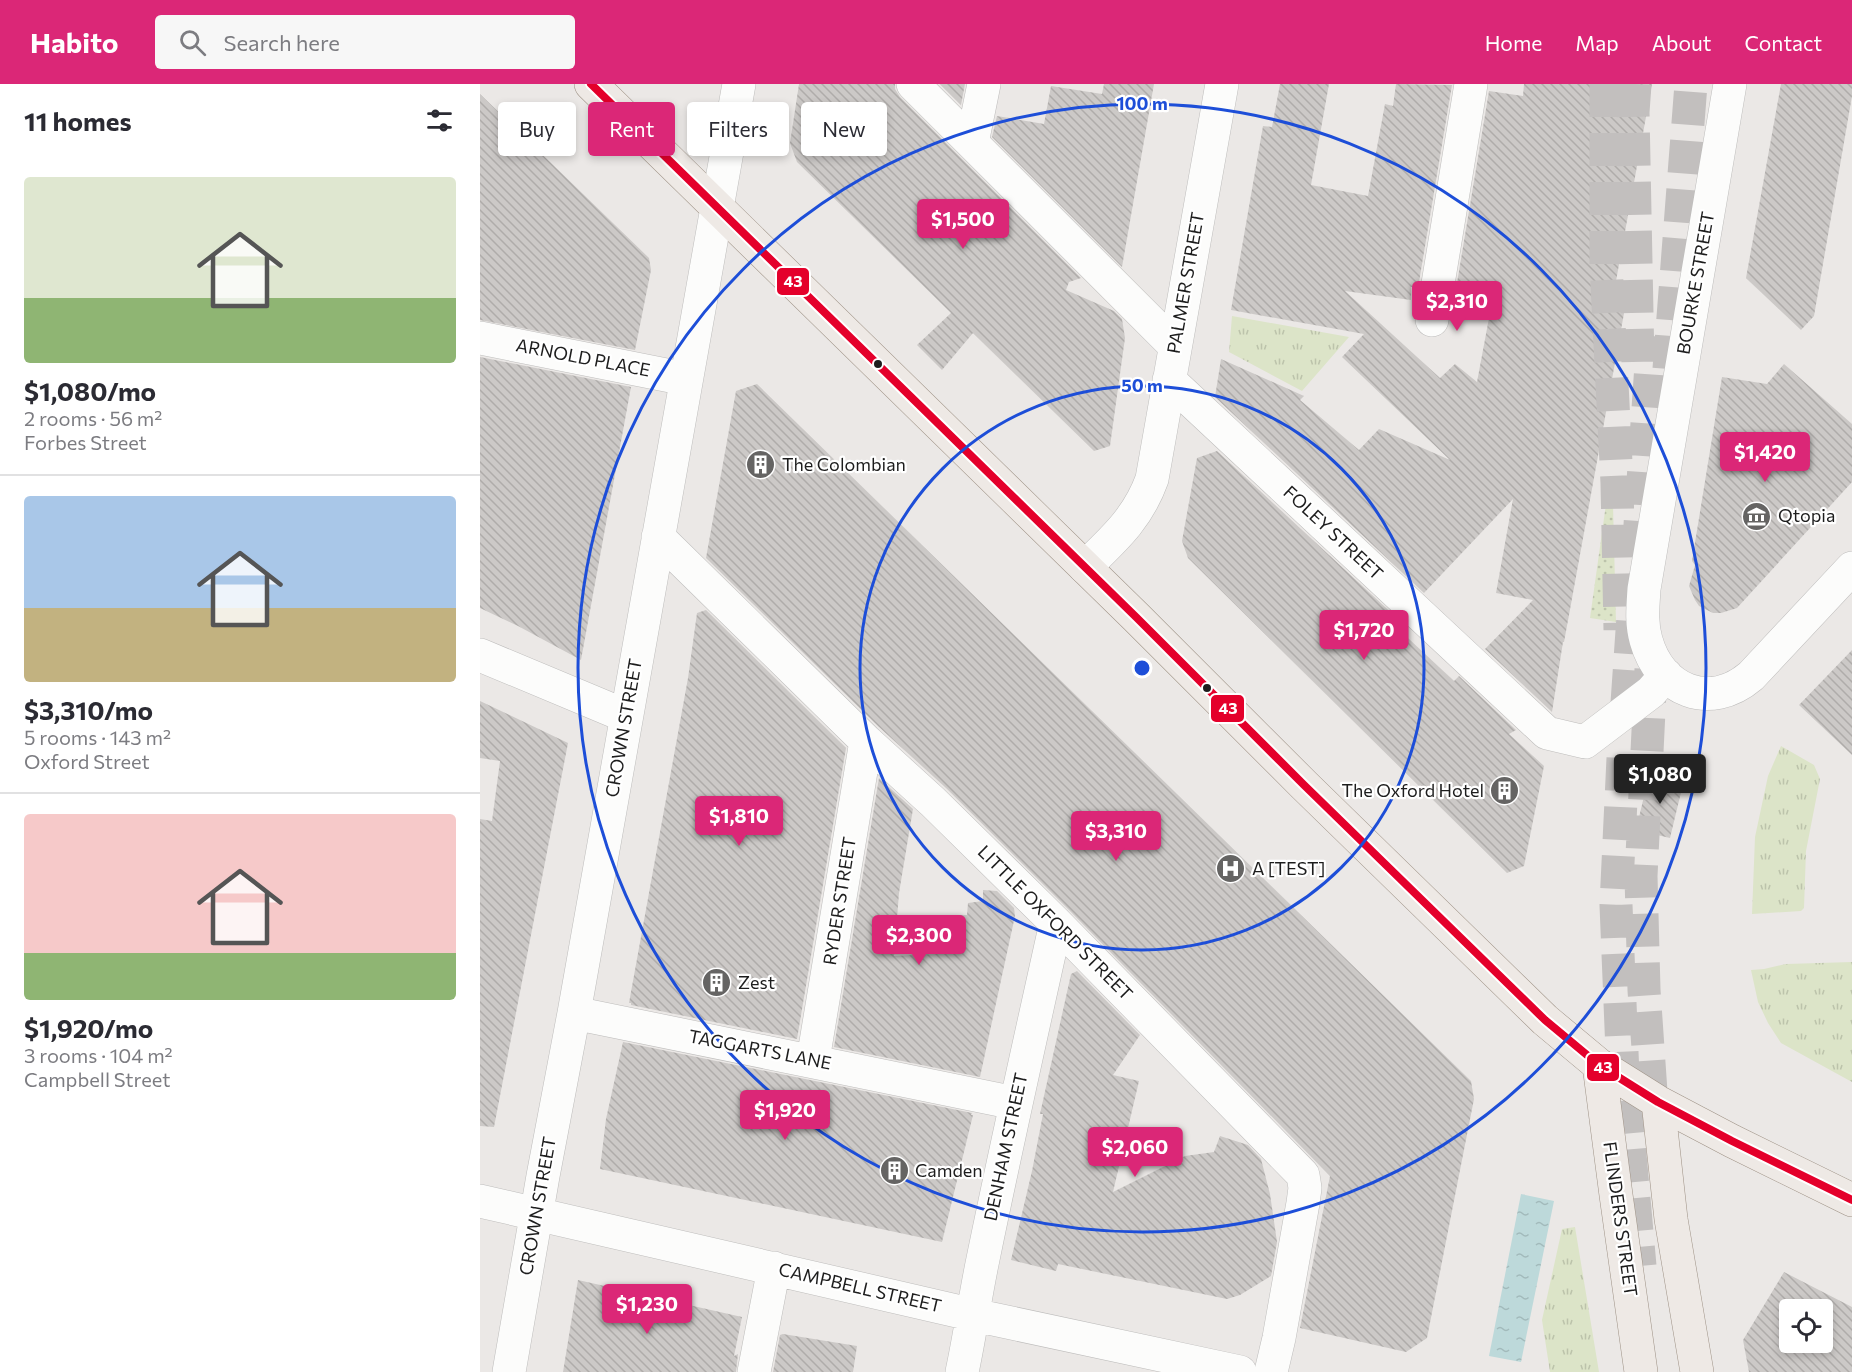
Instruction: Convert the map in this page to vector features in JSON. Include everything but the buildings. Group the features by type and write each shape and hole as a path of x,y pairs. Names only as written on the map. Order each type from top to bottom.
{"main road":[{"path":"591,84 1085,567 1531,1008 1599,1065 1659,1102 1852,1200"},
{"name":"FLINDERS STREET","path":"1599,1065 1641,1372"},
{"path":"1659,1102 1671,1219 1697,1372"}],"street":[{"name":"CROWN STREET","path":"509,1372 740,84"},
{"path":"913,84 1175,346"},
{"path":"972,143 984,84"},
{"name":"PALMER STREET","path":"1085,567 1122,531 1136,513 1152,479 1222,84"},
{"path":"1432,320 1471,84"},
{"name":"BOURKE STREET","path":"1666,675 1653,658 1647,643 1643,627 1644,589 1730,84"},
{"name":"ARNOLD PLACE","path":"480,338 686,379"},
{"name":"FOLEY STREET","path":"1169,380 1547,733 1585,742 1651,692 1666,675"},
{"name":"LITTLE OXFORD STREET","path":"658,537 1056,923 1304,1175 1303,1203 1271,1372"},
{"path":"1666,675 1679,686 1695,693 1714,694 1732,690 1741,685 1852,568"},
{"path":"480,655 626,716"},
{"name":"RYDER STREET","path":"813,1060 866,741"},
{"name":"DENHAM STREET","path":"962,1372 1015,1103 1056,923"},
{"name":"TAGGARTS LANE","path":"574,1013 1015,1103"},
{"name":"CAMPBELL STREET","path":"480,1201 974,1315 1240,1372"},
{"path":"754,1372 774,1268"}],"green space":[{"path":"1232,316 1349,337 1302,391 1229,352"},
{"path":"1606,504 1613,505 1616,622 1590,618"},
{"path":"1781,746 1814,765 1820,779 1806,851 1804,908 1801,911 1752,914 1755,837 1768,776"},
{"path":"1852,962 1852,1082 1781,1043 1758,1002 1751,970 1786,964"},
{"path":"1575,1227 1599,1372 1550,1372 1542,1320 1562,1229"}],"water":[{"path":"1521,1194 1554,1201 1521,1362 1489,1356"}],"tunnel":[{"path":"1606,84 1606,264 1617,483 1620,630"},
{"path":"1635,84 1633,112 1638,364"},
{"path":"1669,369 1691,84"},
{"path":"1638,554 1653,336"},
{"path":"1627,703 1634,602"},
{"path":"1651,669 1641,876 1644,990 1653,1121"},
{"path":"1623,758 1616,905 1623,1076 1640,1266"}],"transit line":[{"name":"43","path":"591,84 1545,1020 1599,1065 1658,1102 1852,1200"}],"place":[{"name":"The Colombian","path":"761,465"},
{"name":"Qtopia","path":"1757,516"},
{"name":"The Oxford Hotel","path":"1505,791"},
{"name":"A [TEST]","path":"1231,869"},
{"name":"Zest","path":"717,983"},
{"name":"Camden","path":"894,1171"}]}
